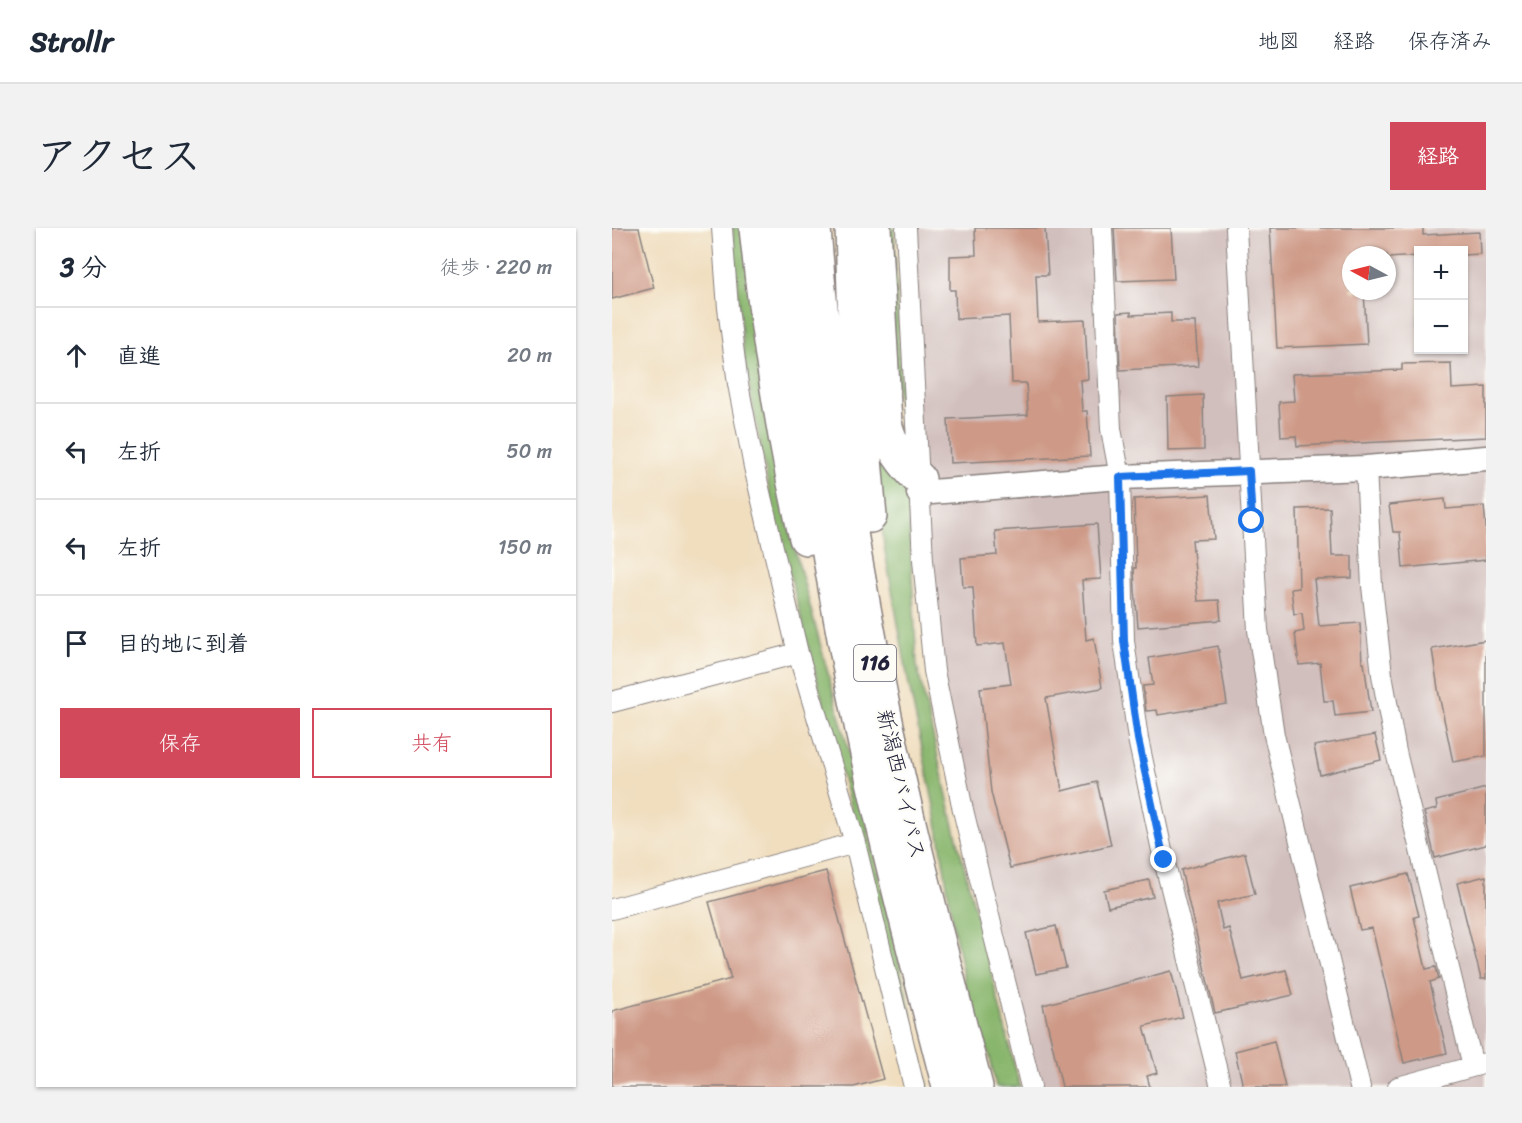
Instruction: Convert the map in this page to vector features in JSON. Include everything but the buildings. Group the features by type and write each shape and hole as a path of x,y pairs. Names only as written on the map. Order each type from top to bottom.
{"highway":[{"path":"756,228 770,345 802,519 825,614 863,735"},
{"path":"852,228 856,357 871,518 924,885"},
{"path":"874,228 885,423 888,436 899,458 919,486"},
{"name":"新潟西バイパス","path":"801,231 809,421 836,598 863,735 899,893 949,1087"},
{"name":"新潟西バイパス","path":"801,231 835,416 862,593 888,727 924,885 976,1087"}],"street":[{"path":"722,228 728,308 738,384 754,467 798,653 855,843 914,1087"},
{"path":"906,228 928,625 943,720 1031,1087"},
{"path":"1101,228 1111,429 1120,477 1124,641 1138,739 1164,860 1221,1087"},
{"path":"1236,228 1258,630 1274,735 1360,1087"},
{"path":"919,486 1365,468 1486,458"},
{"path":"1365,468 1372,586 1382,675 1396,752 1479,1065 1398,1087"},
{"path":"612,702 798,653"},
{"path":"612,909 855,843"}],"shaded area":[{"path":"898,228 1486,228 1486,1087 1031,1087 943,720"}],"green space":[{"path":"732,228 745,228 787,520 856,778 928,1087 920,1087 869,879 772,506 744,359"},
{"path":"879,228 894,228 904,453"},
{"path":"873,438 907,485 917,666 954,826 1020,1087 996,1087 990,1057 967,994 954,930 936,816 884,546"}],"route":[{"path":"1164,860 1138,739 1124,641 1120,477 1249,471 1252,521"}]}
